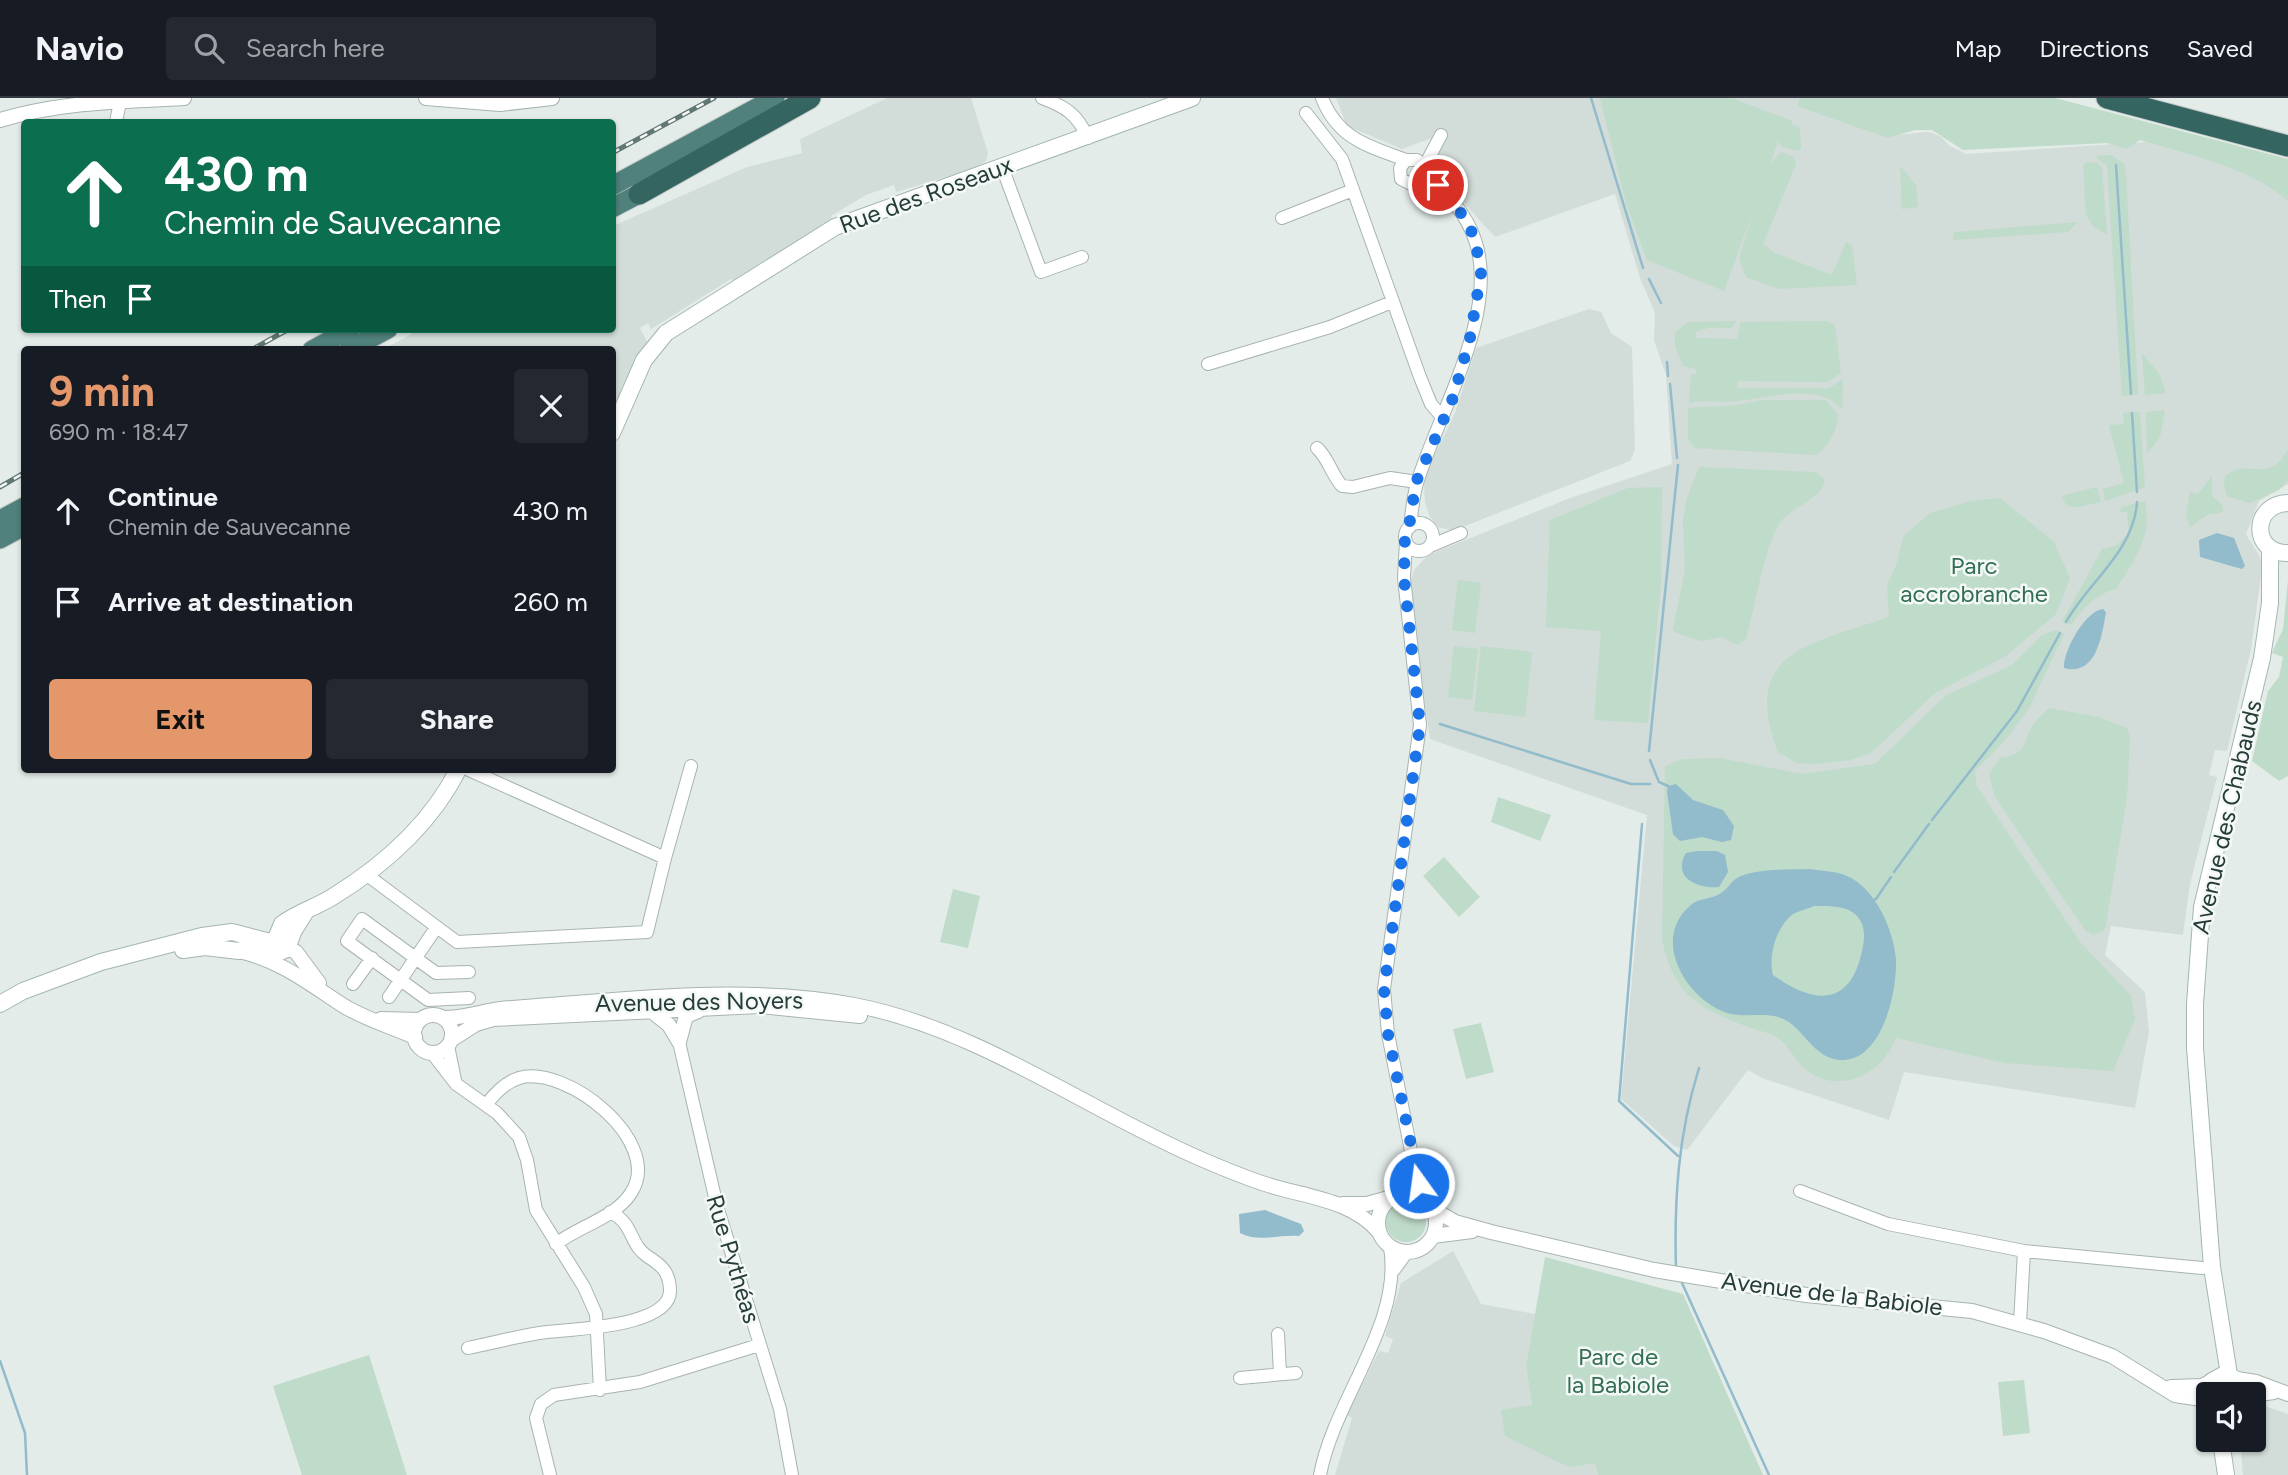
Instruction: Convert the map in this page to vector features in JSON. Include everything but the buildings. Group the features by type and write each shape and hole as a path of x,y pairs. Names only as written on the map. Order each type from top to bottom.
{"highway":[{"path":"616,184 775,98"},
{"path":"639,194 810,98"},
{"path":"616,206 820,98"},
{"path":"2107,98 2288,146"},
{"path":"319,346 344,333"},
{"path":"356,346 381,333"},
{"path":"0,520 21,509"},
{"path":"0,539 21,528"}],"main road":[{"name":"Rue des Roseaux","path":"616,424 645,360 666,333 835,227 1088,138 1192,98"},
{"name":"Avenue des Chabauds","path":"2224,1382 2195,1048 2198,947 2206,887 2253,701 2270,603 2270,548 2264,543 2259,527 2264,513 2285,501"},
{"path":"2270,548 2288,553"},
{"name":"Avenue des Chabauds","path":"2270,603 2288,559"},
{"path":"278,948 282,924 367,875 424,820 456,773"},
{"path":"0,1004 23,990 101,962 202,936 232,932 278,948"},
{"path":"101,962 205,947 239,951 250,947 278,948"},
{"path":"2223,1452 2226,1475"},
{"path":"2231,1452 2233,1475"}],"street":[{"path":"0,120 32,110 126,100 184,98"},
{"path":"426,98 500,104 552,98"},
{"path":"1042,98 1066,107 1078,118 1088,138"},
{"path":"1322,98 1340,129 1369,146 1409,160 1417,160 1450,198 1475,239 1481,273 1470,338 1453,398 1416,487 1406,541 1404,578 1420,725 1384,989 1388,1034 1413,1161 1431,1206 1436,1227 1433,1236 1422,1248 1407,1252 1390,1247"},
{"path":"117,119 126,100"},
{"path":"1306,113 1335,148 1353,190 1431,404 1443,418"},
{"path":"1399,173 1409,160 1441,135 1417,183"},
{"path":"1369,146 1399,173 1406,183 1417,183 1450,198"},
{"path":"1002,167 1041,272 1082,257"},
{"path":"1282,218 1353,190"},
{"path":"1208,364 1330,327 1392,302"},
{"path":"1317,448 1326,456 1335,478 1342,486 1353,487 1390,478 1416,487"},
{"path":"1404,578 1433,541 1416,487"},
{"path":"1406,541 1414,550 1461,533 1447,535 1427,526 1409,527"},
{"path":"367,875 457,942 648,932 691,766"},
{"path":"477,773 665,858"},
{"path":"469,998 428,1000 347,941 362,919 436,973 470,972"},
{"path":"389,998 436,928"},
{"path":"278,948 284,967"},
{"path":"278,948 296,952 331,997"},
{"path":"239,951 263,957 284,967 331,997 415,1037"},
{"path":"353,984 372,958"},
{"path":"679,1042 686,1016 707,1002"},
{"name":"Avenue des Noyers","path":"450,1043 476,1024 493,1019 675,1009 707,1002"},
{"name":"Avenue des Noyers","path":"444,1018 468,1017 507,1008 707,1002 855,1015 899,1024 989,1053 1195,1156 1251,1180 1339,1204 1368,1219 1379,1232"},
{"path":"669,1025 675,1009"},
{"path":"650,1010 669,1025 679,1042"},
{"path":"372,1018 420,1020 432,1015 444,1018 452,1028 450,1043 456,1084"},
{"path":"420,1020 415,1037 420,1048 432,1053 456,1084 486,1105 519,1137 527,1160 536,1210 592,1303 597,1329 600,1390"},
{"name":"Rue Pythéas","path":"679,1042 716,1206 779,1409 792,1475"},
{"path":"432,1053 450,1043"},
{"path":"486,1105 509,1083 537,1076 547,1077 592,1101 620,1125 636,1157 637,1177 634,1190 610,1212 556,1244"},
{"path":"1394,1270 1390,1247 1379,1232 1382,1208 1394,1196 1413,1161"},
{"path":"1800,1191 1888,1224 2024,1251 2202,1268"},
{"path":"1394,1196 1413,1194 1431,1206"},
{"name":"Avenue des Noyers","path":"1339,1204 1367,1204 1394,1196"},
{"name":"Avenue de la Babiole","path":"1431,1206 1455,1222 1491,1233 1734,1285 1972,1311 2020,1323 2112,1356 2175,1395 2196,1398"},
{"path":"468,1348 545,1332 597,1329 657,1310 666,1304 670,1294 665,1270 658,1261 645,1255 625,1220 610,1212"},
{"name":"Avenue de la Babiole","path":"1433,1236 1448,1233 1491,1233"},
{"path":"2020,1323 2024,1251"},
{"path":"1320,1475 1334,1424 1373,1340 1394,1270 1407,1252"},
{"path":"1278,1334 1280,1374"},
{"path":"550,1475 536,1418 541,1404 554,1395 618,1387 759,1345"},
{"path":"1240,1378 1296,1373"},
{"name":"Avenue de la Babiole","path":"2162,1385 2179,1388 2196,1387"},
{"path":"2266,1386 2287,1393"},
{"path":"2266,1394 2287,1393"}],"shaded area":[{"path":"887,98 971,98 988,153 986,161 979,167 896,192 894,185 866,195 831,216 832,222 735,281 731,279 651,329 648,323 640,328 647,342 616,412 616,346 389,346 414,333 616,333 616,225 747,167 802,153 800,139"},
{"path":"1336,98 1891,98 1896,135 1928,132 1940,136 1950,146 1966,154 2146,142 2288,180 2288,484 2259,501 2246,534 2260,557 2262,569 2251,649 2227,751 2215,750 2209,775 2217,777 2190,884 2183,935 2111,926 2105,955 2145,992 2149,1032 2135,1108 1904,1072 1889,1120 1762,1078 1748,1070 1687,1150 1674,1146 1621,1099 1647,815 1430,739 1409,590 1414,570 1428,555 1570,498 1672,464 1666,375 1654,340 1655,313 1640,278 1615,194 1495,237 1434,170 1440,135 1402,149 1347,126"},
{"path":"1589,309 1601,312 1611,333 1632,347 1635,450 1630,461 1465,526 1450,530 1438,527 1430,517 1425,502 1424,485 1429,467 1455,413 1476,348"},
{"path":"1453,1251 1481,1304 1535,1314 1526,1366 1532,1405 1595,1463 1598,1475 1335,1475 1352,1418 1347,1415 1379,1351 1388,1353 1393,1339 1385,1336 1401,1283"},
{"path":"2266,1406 2288,1414 2288,1475 2243,1475 2241,1452 2266,1452"}],"green space":[{"path":"1600,98 1732,98 1792,121 1792,124 1800,128 1801,148 1799,151 1782,147 1778,141 1770,164 1781,152 1794,157 1796,164 1763,244 1775,253 1832,275 1846,242 1852,246 1857,285 1779,289 1746,277 1739,259 1753,211 1724,291 1647,260 1626,203"},
{"path":"1800,98 2055,98 2288,159 2288,201 2273,189 2237,171 2140,140 2126,149 2107,143 1963,150 1932,130 1915,130 1888,138 1797,106"},
{"path":"2111,155 2124,164 2126,176 2138,394 2122,396 2107,166 2095,156"},
{"path":"2097,162 2102,167 2107,235 2093,226 2086,215 2083,166 2085,163"},
{"path":"1900,166 1916,185 1918,207 1902,209"},
{"path":"2078,222 2068,232 1953,240 1954,232"},
{"path":"1736,321 1731,328 1708,328 1695,332 1696,338 1737,339 1741,322 1827,321 1835,326 1841,373 1827,382 1738,381 1737,388 1829,388 1843,379 1842,410 1832,401 1804,394 1689,403 1691,374 1696,374 1696,369 1683,366 1675,346 1675,332 1688,322"},
{"path":"2142,353 2160,375 2166,393 2145,395"},
{"path":"1761,400 1826,400 1838,415 1831,438 1815,455 1694,448 1688,438 1688,408 1737,405"},
{"path":"2165,410 2160,437 2147,454 2146,412"},
{"path":"2140,412 2145,487 2105,501 2103,489 2124,483 2109,425 2124,424 2123,413"},
{"path":"2288,449 2288,480 2279,490 2250,503 2227,496 2225,476 2242,469 2265,469 2273,466"},
{"path":"1699,467 1816,472 1825,480 1813,497 1782,520 1776,531 1765,560 1746,639 1738,645 1721,637 1702,641 1676,633 1673,629 1685,570 1683,520 1687,498"},
{"path":"2212,476 2212,496 2222,505 2223,512 2207,515 2190,527 2186,515 2190,492 2198,494"},
{"path":"1662,487 1661,584 1648,723 1594,720 1601,631 1546,627 1550,520 1628,488"},
{"path":"2097,487 2101,502 2079,507 2067,506 2061,496"},
{"name":"Parc accrobranche","path":"2000,498 2054,542 2070,578 2056,614 2006,656 1935,693 1871,753 1850,760 1815,764 1797,763 1778,752 1768,718 1768,692 1775,672 1790,657 1809,645 1889,617 1887,585 1897,563 1903,537 1930,513 1971,501"},
{"path":"2145,501 2147,514 2144,537 2116,589 2090,602 2071,625 2062,622 2102,549 2117,545 2129,533 2127,512 2120,512 2122,507"},
{"path":"1458,580 1481,583 1475,633 1452,630"},
{"path":"2288,580 2288,776 2279,781 2252,761 2268,691 2279,677 2283,657 2272,653 2283,629"},
{"path":"2055,630 2064,634 2029,708 2008,737 1975,771 1976,785 2080,942 2131,996 2135,1019 2113,1071 2005,1063 1896,1038 1882,1061 1872,1070 1848,1080 1822,1079 1800,1064 1781,1040 1717,1014 1681,987 1673,974 1662,939 1665,766 1683,759 1719,758 1802,774 1875,764 1945,696 2012,665 2042,635"},
{"path":"1454,646 1478,649 1472,700 1448,697"},
{"path":"1481,646 1532,652 1525,717 1474,711"},
{"path":"2049,708 2098,717 2127,728 2130,737 2127,797 2105,929 2093,935 2085,930 1995,797 1989,774 2000,758 2020,751 2033,725"},
{"path":"1498,797 1551,815 1540,841 1491,822"},
{"path":"1444,857 1480,897 1459,917 1423,876"},
{"path":"953,889 980,896 968,948 940,942"},
{"path":"1481,1023 1494,1072 1466,1079 1453,1029"},
{"path":"1406,1202 1420,1208 1426,1222 1420,1236 1406,1242 1392,1236 1386,1222 1392,1208"},
{"name":"Parc de la Babiole","path":"1545,1257 1683,1294 1763,1475 1598,1475 1595,1463 1569,1467 1505,1436 1501,1410 1532,1405 1526,1366"},
{"path":"369,1355 407,1475 302,1475 273,1386"},
{"path":"2024,1380 2030,1433 2003,1436 1998,1382"}],"water":[{"path":"2217,533 2234,538 2245,566 2242,569 2200,557 2199,540"},
{"path":"2103,609 2106,612 2100,642 2091,660 2075,669 2064,668 2067,652 2076,633 2089,617"},
{"path":"1676,784 1693,800 1723,810 1734,826 1731,840 1722,842 1702,837 1680,841 1673,834 1667,792 1668,786"},
{"path":"1717,851 1725,855 1728,872 1719,887 1696,884 1685,875 1682,862 1686,853"},
{"path":"1810,869 1847,876 1866,890 1887,923 1894,948 1896,973 1885,1021 1869,1048 1844,1060 1819,1052 1795,1027 1781,1018 1730,1014 1708,1003 1695,992 1685,978 1677,964 1673,948 1674,932 1680,917 1692,904 1718,895 1735,879 1749,873","holes":["1814,906 1847,909 1862,923 1864,932 1856,970 1849,983 1828,995 1802,992 1773,975 1773,951 1782,926 1795,913"]},
{"path":"1265,1210 1301,1224 1304,1231 1299,1236 1261,1238 1240,1233 1239,1214"}],"waterway":[{"path":"1591,98 1643,268"},
{"path":"2116,165 2131,394"},
{"path":"1649,279 1661,303"},
{"path":"1667,362 1668,376"},
{"path":"1670,384 1677,458"},
{"path":"2132,413 2137,492"},
{"path":"1649,751 1678,465"},
{"path":"2066,622 2128,536 2137,502"},
{"path":"1932,820 2017,711 2060,633"},
{"path":"1440,724 1631,784 1650,784"},
{"path":"1650,760 1659,782 1668,786"},
{"path":"1642,824 1619,1101 1678,1156"},
{"path":"1894,872 1929,824"},
{"path":"1871,901 1876,899 1891,877"},
{"path":"1676,1269 1679,1168 1686,1118 1699,1068"},
{"path":"1682,1283 1769,1475"},
{"path":"0,1361 25,1433 27,1475"}],"railway":[{"path":"616,151 714,98"},
{"path":"258,346 282,333"},
{"path":"0,487 21,475"}],"route":[{"path":"1419,1183 1388,1034 1384,989 1420,725 1404,578 1405,535 1409,527 1416,482 1453,398 1470,338 1481,273 1475,239 1465,218 1438,185"}]}
